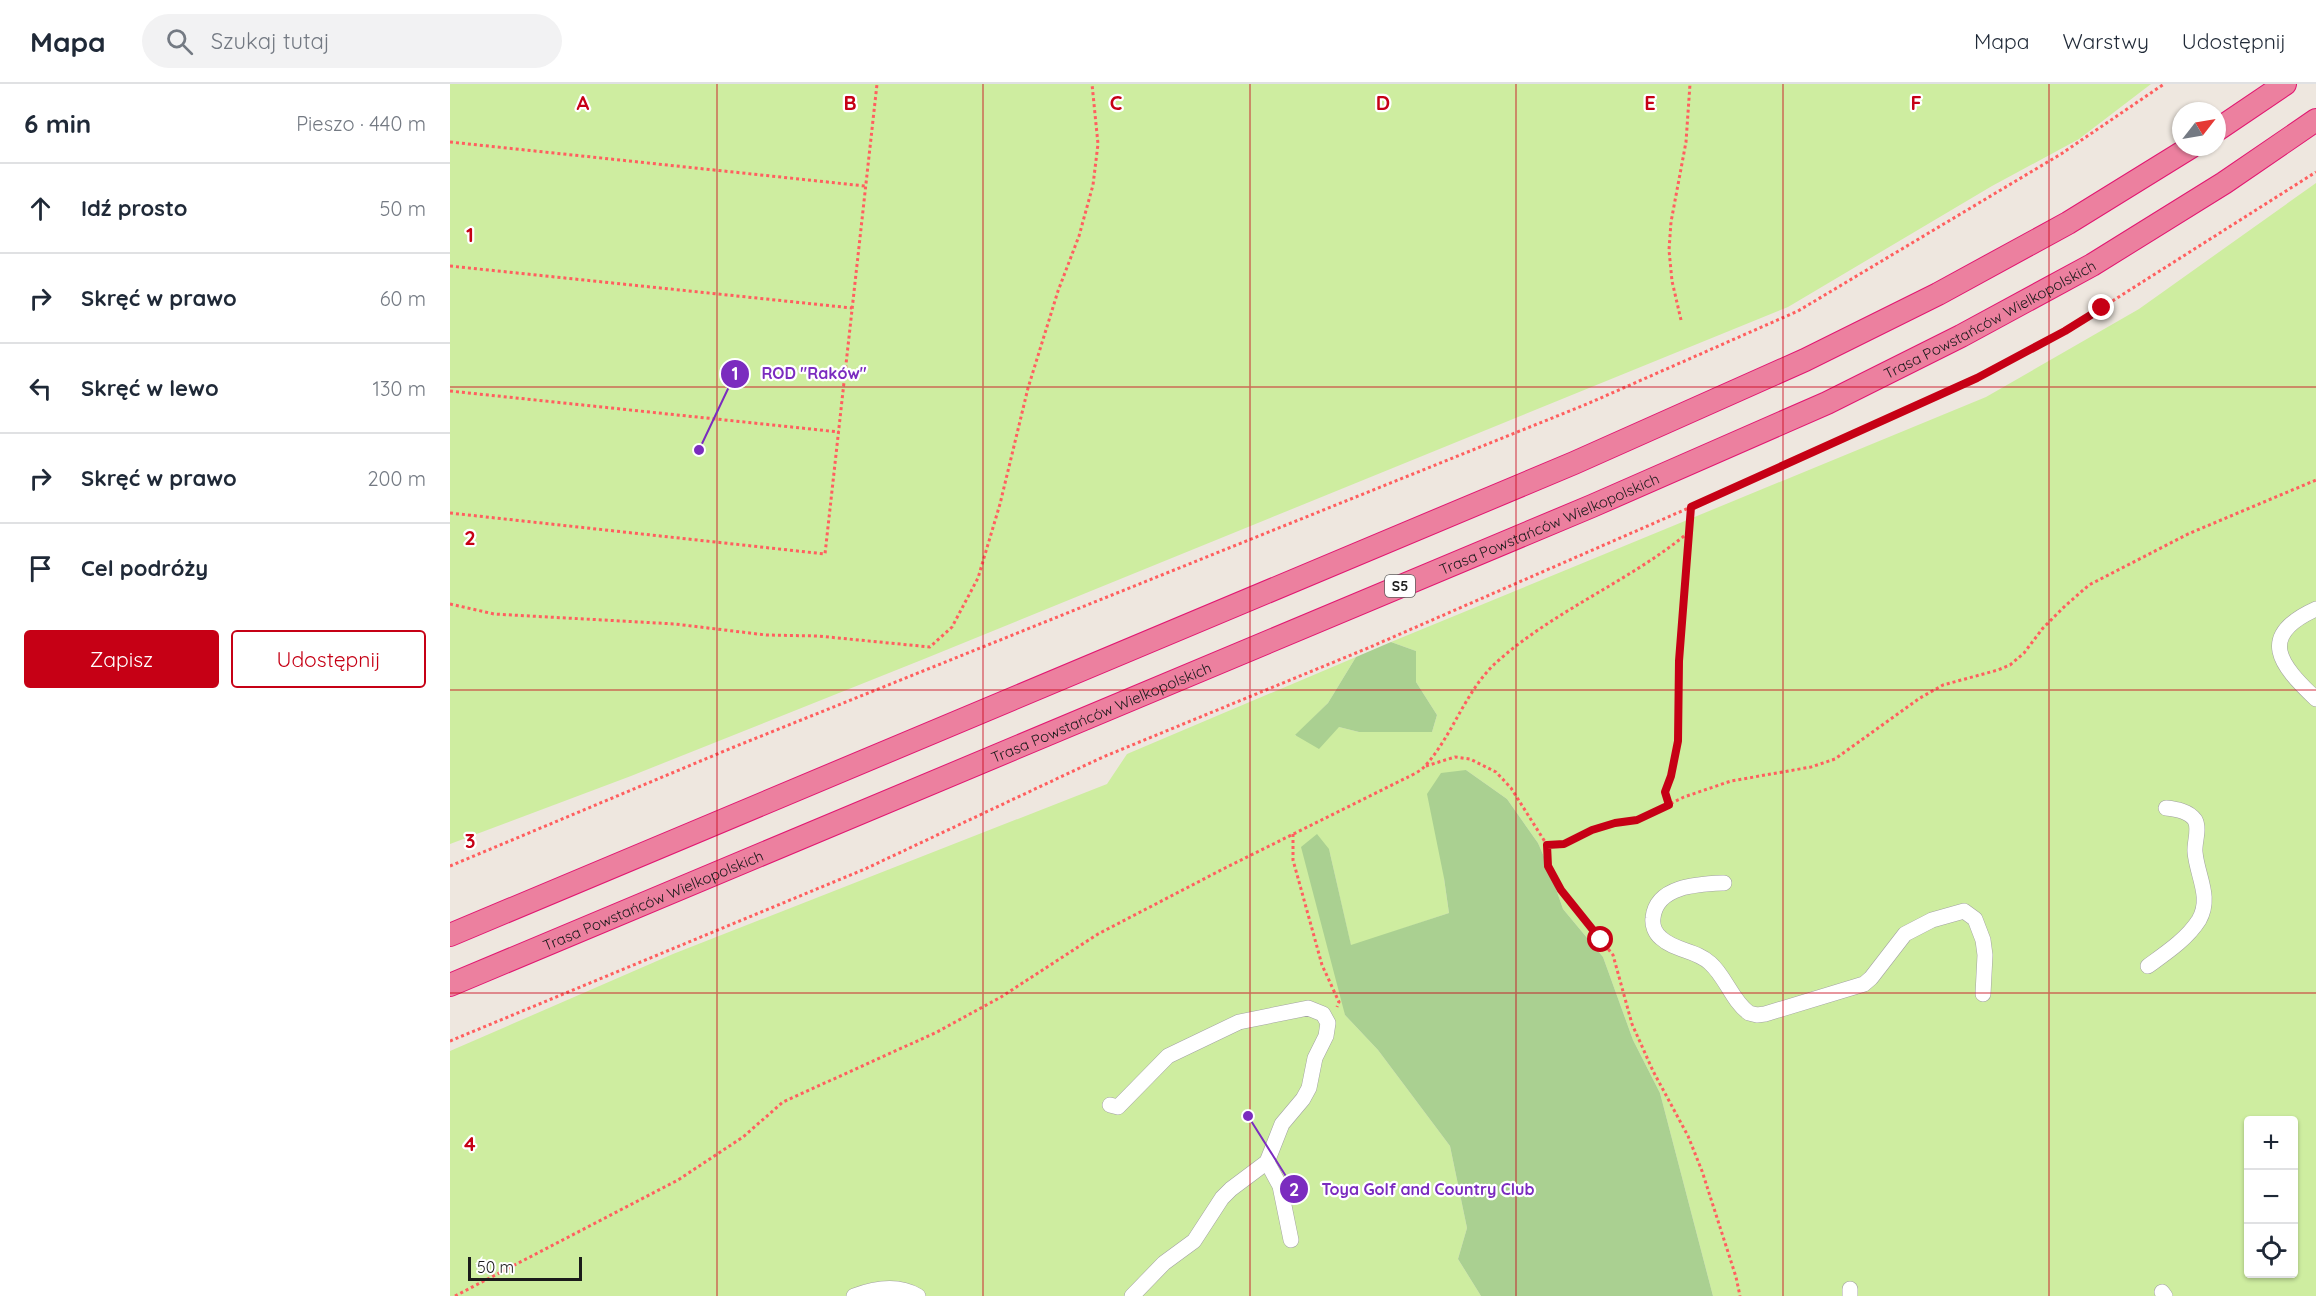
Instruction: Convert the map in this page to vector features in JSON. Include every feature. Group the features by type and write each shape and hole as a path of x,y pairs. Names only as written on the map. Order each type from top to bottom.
{"highway":[{"path":"2226,124 2285,84"},
{"name":"Trasa Powstańców Wielkopolskich","path":"450,985 1570,515 1827,403 1961,336 2092,265 2224,183 2316,120"},
{"path":"450,935 1563,468 1806,360 1938,294 2068,223 2176,156"}],"lane":[{"path":"2316,609 2294,621 2283,631 2279,645 2284,665 2316,699"},
{"path":"2148,966 2187,934 2199,919 2204,901 2203,883 2196,856 2197,831 2194,819 2186,812 2166,808"},
{"path":"1724,883 1702,884 1669,893 1655,908 1653,927 1662,939 1670,944 1708,961 1749,1013 1765,1014 1864,984 1902,936 1932,920 1960,911 1971,915 1980,929 1986,955 1983,994"},
{"path":"1110,1105 1118,1107 1160,1064 1177,1051 1202,1042 1239,1022 1308,1008 1317,1010 1326,1018 1328,1029 1315,1058 1309,1088 1303,1099 1282,1124 1267,1162 1231,1189 1222,1198 1194,1241 1164,1263 1132,1296"},
{"path":"1267,1162 1280,1186 1291,1240"},
{"path":"854,1296 871,1290 889,1288 906,1290 918,1296"}],"path":[{"path":"450,513 825,554 877,84"},
{"path":"450,604 494,614 675,624 766,635 818,636 930,647 952,627 978,578 1000,504 1028,388 1058,291 1079,236 1093,185 1098,144 1092,84"},
{"path":"1681,320 1672,281 1669,250 1671,222 1686,142 1690,84"},
{"path":"450,866 744,743 1587,404 1798,311 2061,154 2164,84"},
{"path":"450,142 865,186"},
{"path":"450,1041 865,868 1103,758 1368,648 1691,507 1977,378 2065,331 2316,172"},
{"path":"450,266 852,308"},
{"path":"450,391 839,432"},
{"path":"1547,845 1564,844 1592,830 1615,823 1637,820 1684,798 1731,781 1811,767 1835,759 1920,698 1942,685 2010,665 2065,606 2099,580 2188,534 2316,480"},
{"path":"1669,805 1665,792 1671,776 1678,741 1679,661 1691,507"},
{"path":"1424,767 1476,687 1496,662 1528,636 1579,603 1639,569 1689,532"},
{"path":"455,1296 678,1180 743,1137 783,1102 937,1032 1001,996 1098,934 1424,767 1455,757 1470,759 1490,768 1511,788 1547,845 1548,866 1561,890 1613,955 1632,1024 1653,1071 1688,1136 1702,1171 1740,1296"},
{"path":"1293,834 1293,860 1322,965 1339,1002 1336,1012 1326,1018"}],"green space":[{"path":"450,84 2151,84 2079,139 1992,186 1788,307 924,659 631,776 450,844"},
{"path":"2316,183 2316,1296 1713,1296 1660,1093 1633,1040 1603,957 1563,909 1538,843 1507,799 1466,770 1444,878 1449,913 1351,946 1329,849 1345,1015 1378,1050 1450,1146 1467,1228 1458,1259 1481,1296 450,1296 450,1051 673,954 1107,784 1127,754 1356,657 1328,703 1295,736 1339,727 1359,732 1432,732 1437,715 1416,682 1416,651 1391,642 1986,397 2139,309"},
{"path":"1391,642 1416,651 1416,682 1437,715 1432,732 1359,732 1339,727 1319,749 1295,735 1328,703 1356,657"},
{"path":"1466,770 1507,799 1538,843 1563,909 1603,957 1633,1040 1660,1093 1713,1296 1481,1296 1458,1259 1467,1228 1450,1146 1378,1050 1345,1015 1301,847 1317,834 1329,849 1351,945 1449,913 1427,794 1441,773"}],"place":[{"name":"ROD \"Raków\"","path":"699,450"},
{"name":"Toya Golf and Country Club","path":"1248,1116"}],"route":[{"path":"1601,940 1561,890 1548,866 1547,845 1564,844 1592,830 1615,823 1637,820 1669,805 1665,792 1671,776 1678,741 1679,661 1691,507 1977,378 2065,331 2102,308"}]}
